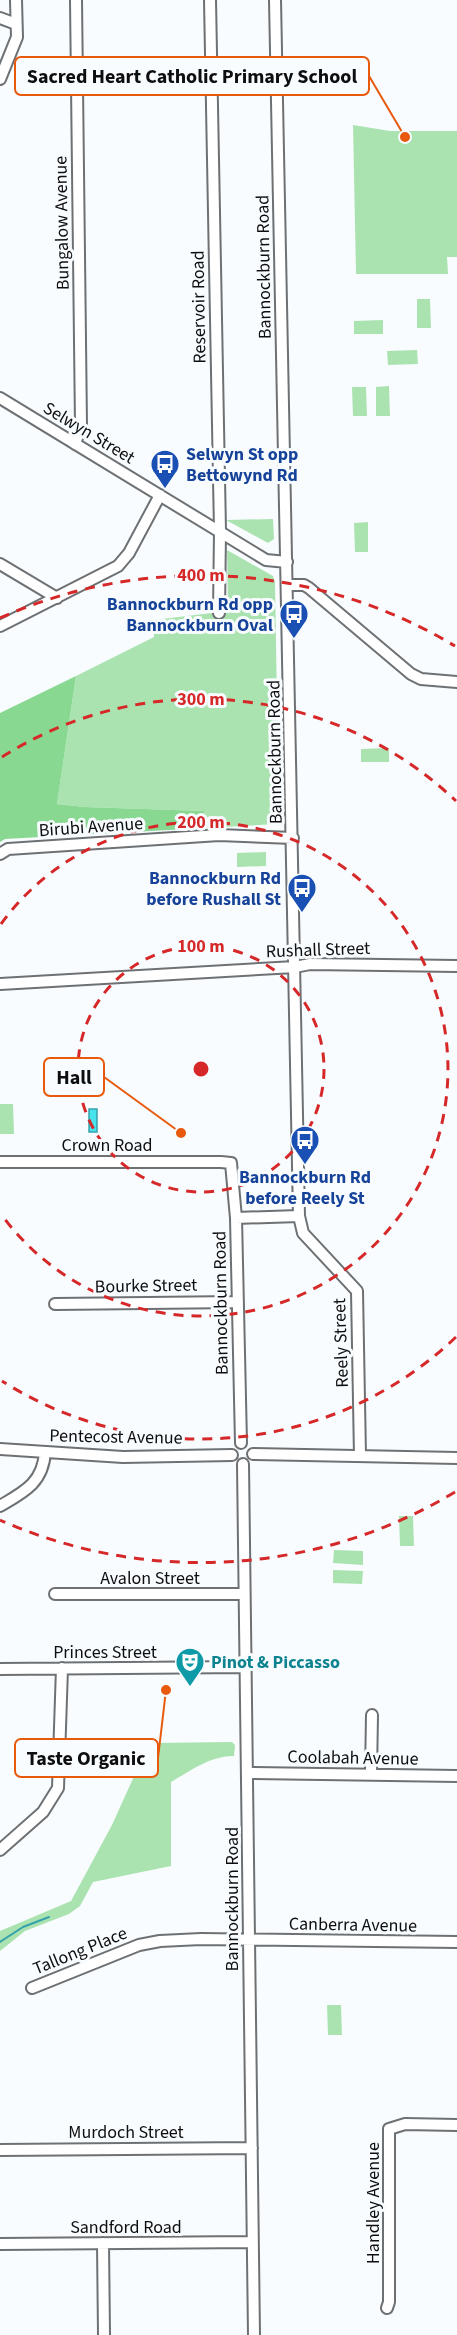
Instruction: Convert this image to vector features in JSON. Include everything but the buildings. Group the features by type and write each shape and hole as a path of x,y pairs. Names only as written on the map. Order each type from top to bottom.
{"street":[{"path":"0,80 16,37 16,0"},
{"name":"Bungalow Avenue","path":"75,444 81,426 76,0"},
{"name":"Reservoir Road","path":"210,0 220,531 219,613"},
{"name":"Bannockburn Road","path":"241,1443 236,1218 299,1216 275,0"},
{"path":"0,18 16,24"},
{"name":"Selwyn Street","path":"0,398 266,560 287,562"},
{"path":"0,626 111,570 124,561 160,495"},
{"path":"0,564 57,598"},
{"path":"287,585 304,585 309,588 411,674 421,679 457,682"},
{"name":"Birubi Avenue","path":"0,854 9,849 219,835 293,838"},
{"name":"Rushall Street","path":"0,984 295,967 310,964 457,966"},
{"name":"Crown Road","path":"0,1162 222,1162 231,1164 236,1218"},
{"name":"Reely Street","path":"299,1216 303,1233 357,1291 360,1456"},
{"name":"Bourke Street","path":"55,1304 238,1302"},
{"path":"241,1443 249,1445 253,1454 250,1461 243,1464 236,1461 232,1455 234,1448 241,1443"},
{"name":"Pentecost Avenue","path":"0,1449 123,1457 232,1455"},
{"path":"0,1506 33,1484 44,1466 45,1452"},
{"path":"253,1454 457,1458"},
{"name":"Bannockburn Road","path":"243,1464 254,2335"},
{"name":"Avalon Street","path":"55,1594 244,1594"},
{"name":"Princes Street","path":"0,1668 246,1667"},
{"path":"0,1850 43,1812 58,1788 62,1668"},
{"path":"371,1774 372,1715"},
{"name":"Coolabah Avenue","path":"248,1773 457,1776"},
{"name":"Canberra Avenue","path":"249,1940 457,1942"},
{"name":"Tallong Place","path":"32,1988 139,1945 170,1941 249,1940"},
{"name":"Handley Avenue","path":"387,2308 389,2302 389,2129 405,2124 457,2125"},
{"name":"Murdoch Street","path":"0,2150 252,2148"},
{"name":"Sandford Road","path":"0,2244 252,2242"},
{"path":"103,2243 104,2335"}],"green space":[{"path":"353,125 390,131 457,131 457,257 447,257 448,274 356,274"},
{"path":"417,299 430,299 431,328 417,328"},
{"path":"383,320 383,334 354,334 354,321"},
{"path":"417,350 418,364 388,365 387,351"},
{"path":"389,386 390,416 376,416 376,387"},
{"path":"352,387 366,387 367,416 353,416"},
{"path":"273,519 274,539 268,543 226,520"},
{"path":"368,522 368,552 355,552 354,523"},
{"path":"227,550 273,576 275,582 279,824 206,828 204,811 57,804 76,676 154,637 154,620 228,611"},
{"path":"76,676 57,804 204,811 206,828 5,839 0,842 0,713"},
{"path":"389,748 389,762 361,762 361,749"},
{"path":"266,852 266,866 237,867 237,853"},
{"path":"0,1104 13,1104 14,1134 0,1134"},
{"path":"399,1516 413,1516 414,1546 400,1546"},
{"path":"334,1550 363,1551 363,1565 333,1563"},
{"path":"333,1570 363,1571 362,1584 333,1583"},
{"path":"232,1742 235,1745 234,1756 209,1761 171,1782 171,1866 93,1882 80,1906 69,1914 25,1931 0,1951 0,1931 71,1901 112,1825 149,1743"},
{"path":"327,2005 341,2005 342,2035 328,2035"}],"water":[{"path":"89,1109 97,1109 97,1132 89,1132"}],"waterway":[{"path":"0,1942 23,1927 49,1917"}],"place":[{"name":"Sacred Heart Catholic Primary School","path":"405,137"},
{"name":"Selwyn St opp Bettowynd Rd","path":"165,490"},
{"name":"Bannockburn Rd opp Bannockburn Oval","path":"294,640"},
{"name":"Bannockburn Rd before Rushall St","path":"302,914"},
{"name":"Hall","path":"181,1133"},
{"name":"Bannockburn Rd before Reely St","path":"305,1166"},
{"name":"Pinot & Piccasso","path":"190,1688"},
{"name":"Taste Organic","path":"166,1690"}]}
